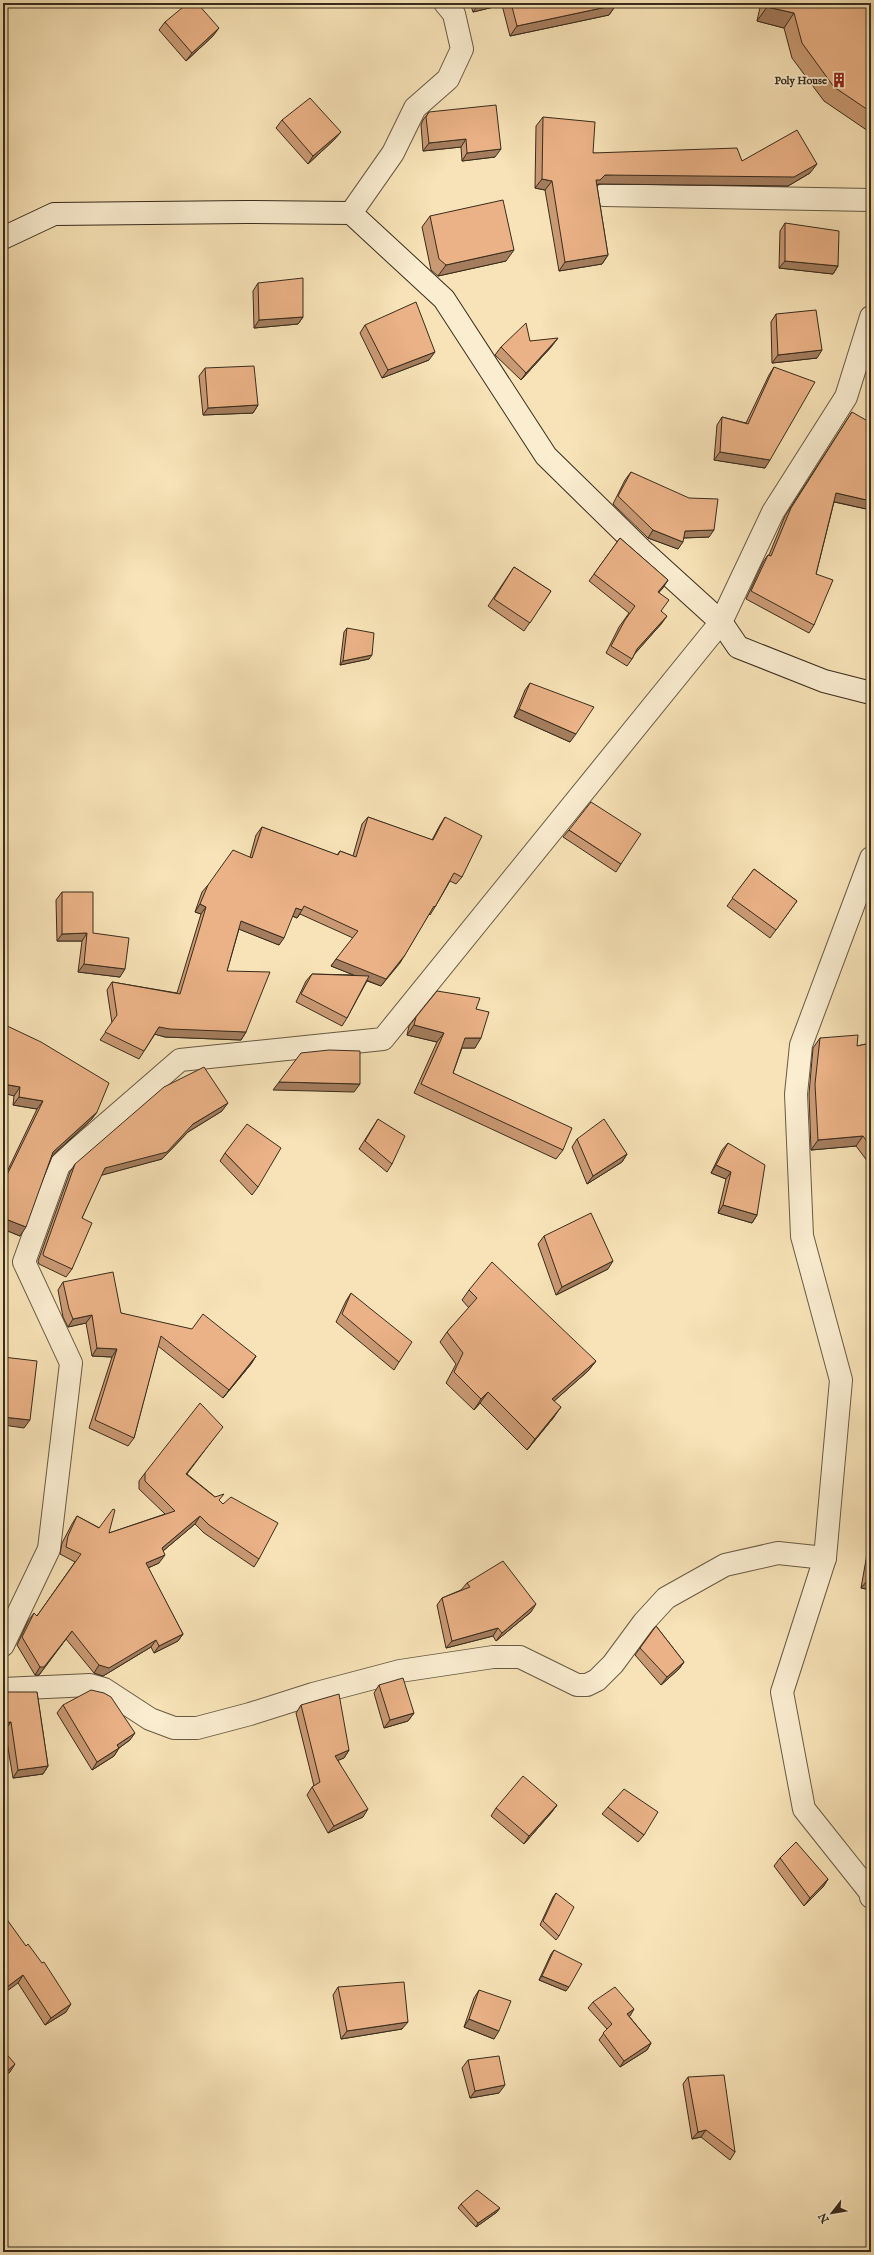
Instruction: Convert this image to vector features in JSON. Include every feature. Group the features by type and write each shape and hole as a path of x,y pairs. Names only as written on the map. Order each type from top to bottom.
{"street":[{"path":"352,213 393,153 415,108 448,79 462,49 454,14 445,3"},
{"path":"604,195 871,200"},
{"path":"3,238 54,214 245,212 352,213 444,299 546,456 645,553 721,622 738,647 753,655 824,681 871,693"},
{"path":"3,1645 49,1549 71,1362 24,1262 59,1165 180,1060 383,1039 721,622 773,512 846,397 871,317"},
{"path":"871,858 800,1045 796,1094 802,1236 841,1380 825,1558 782,1692 804,1809 870,1892 871,1897"},
{"path":"3,1690 90,1685 104,1689 150,1720 174,1728 197,1728 250,1714 313,1694 400,1671 493,1657 520,1657 577,1685 587,1685 597,1680 613,1664 644,1622 666,1598 725,1565 778,1553 825,1558"}],"building":[{"path":"188,3 197,3 219,28 192,53 165,22"},
{"path":"511,3 616,3 616,5 517,26"},
{"name":"Poly House","path":"768,3 871,3 871,112 834,87 802,43 794,13 767,7"},
{"path":"310,98 341,132 313,156 282,120"},
{"path":"496,105 501,149 467,153 466,139 429,143 426,117 429,112"},
{"path":"543,117 595,122 593,153 737,148 742,161 797,130 817,164 794,177 605,175 600,180 596,180 608,255 565,262 552,181 542,179"},
{"path":"503,200 514,250 446,265 439,259 430,216"},
{"path":"785,223 839,231 838,266 785,261"},
{"path":"303,278 303,317 259,320 258,283"},
{"path":"416,302 435,352 388,370 365,325"},
{"path":"816,310 822,350 778,355 776,314"},
{"path":"526,323 530,341 558,338 526,373 501,347"},
{"path":"254,366 258,405 208,408 205,368"},
{"path":"774,367 815,382 770,460 720,452 722,417 748,424"},
{"path":"852,412 871,423 871,501 836,493 816,574 833,580 814,625 751,591 768,555 771,556 791,508"},
{"path":"631,472 689,498 718,499 714,530 685,531 683,542 653,530 618,496"},
{"path":"620,538 668,580 658,592 669,600 661,611 667,616 637,649 632,659 611,646 625,620 635,606 594,574"},
{"path":"514,567 551,591 530,623 494,599"},
{"path":"347,628 374,633 372,655 343,661"},
{"path":"530,683 594,707 576,734 519,709"},
{"path":"591,802 641,834 621,864 569,830"},
{"path":"368,817 433,840 445,817 482,836 462,877 454,873 405,955 386,979 336,959 358,931 304,906 302,910 296,908 284,938 241,921 227,971 270,972 246,1032 170,1029 159,1027 144,1051 105,1032 117,1015 112,982 180,994 206,907 200,904 208,885 233,850 252,858 262,827 338,855 340,851 356,857"},
{"path":"754,869 797,901 776,930 732,898"},
{"path":"62,892 93,892 93,933 129,938 125,969 84,964 87,933 62,934"},
{"path":"312,974 369,976 347,1018 301,994"},
{"path":"437,991 480,998 476,1009 489,1012 481,1038 465,1038 453,1073 572,1128 563,1150 421,1084 444,1033 414,1025 416,1017"},
{"path":"3,1024 41,1042 109,1083 97,1112 53,1152 26,1227 3,1218 3,1183 43,1101 19,1097 20,1087 3,1084"},
{"path":"858,1035 857,1046 871,1043 871,1147 863,1136 818,1140 815,1084 820,1038"},
{"path":"329,1050 360,1051 360,1084 279,1082 301,1053"},
{"path":"204,1067 228,1103 193,1124 167,1152 105,1168 82,1218 92,1223 72,1269 44,1256 43,1254 75,1164 164,1087"},
{"path":"378,1119 405,1136 392,1164 365,1141"},
{"path":"604,1119 627,1154 593,1176 577,1139"},
{"path":"247,1124 281,1148 258,1187 225,1153"},
{"path":"728,1143 765,1165 757,1215 723,1205 731,1172 716,1165"},
{"path":"591,1213 613,1261 562,1287 544,1236"},
{"path":"492,1262 596,1361 552,1399 561,1407 535,1439 488,1392 481,1399 454,1372 463,1353 447,1332 477,1298 469,1290"},
{"path":"113,1272 121,1313 192,1329 203,1314 256,1356 229,1390 161,1336 134,1438 95,1420 117,1349 97,1348 92,1315 73,1319 69,1309 63,1282"},
{"path":"351,1293 412,1342 399,1362 342,1314"},
{"path":"3,1357 37,1361 30,1420 3,1417"},
{"path":"200,1403 223,1427 186,1474 215,1497 224,1494 219,1500 223,1504 231,1497 278,1523 259,1559 209,1525 200,1516 162,1548 165,1555 146,1563 183,1634 159,1646 156,1640 109,1668 99,1665 72,1631 44,1667 40,1667 22,1637 34,1613 37,1616 81,1554 66,1547 68,1536 77,1516 99,1528 113,1509 115,1510 109,1533 175,1511 145,1481 145,1473"},
{"path":"871,1555 871,1581 867,1581"},
{"path":"503,1561 536,1604 502,1633 498,1628 452,1641 442,1598 470,1587 467,1583"},
{"path":"656,1626 684,1662 667,1677 640,1648"},
{"path":"403,1678 414,1713 390,1720 379,1685"},
{"path":"91,1690 104,1693 111,1697 135,1733 117,1745 119,1748 97,1762 63,1705"},
{"path":"3,1692 37,1692 48,1766 18,1770 11,1722 3,1723"},
{"path":"339,1694 349,1750 335,1756 368,1809 334,1826 312,1787 320,1782 301,1705"},
{"path":"523,1776 557,1805 529,1836 496,1808"},
{"path":"624,1789 658,1812 644,1835 608,1807"},
{"path":"796,1842 828,1879 810,1898 780,1858"},
{"path":"556,1893 574,1907 559,1936 543,1921"},
{"path":"3,1914 26,1946 28,1944 42,1963 44,1962 71,2004 51,2018 23,1975 3,1990"},
{"path":"554,1950 582,1964 569,1987 542,1976"},
{"path":"404,1982 408,2022 347,2031 338,1987"},
{"path":"615,1987 634,2009 627,2014 651,2043 624,2061 603,2033 612,2024 593,2002"},
{"path":"479,1990 511,2001 499,2031 469,2019"},
{"path":"3,2050 15,2064 3,2075"},
{"path":"499,2056 505,2085 475,2091 468,2060"},
{"path":"724,2075 735,2152 706,2130 698,2132 688,2077"},
{"path":"477,2190 500,2208 478,2223 461,2204"}],"place":[{"name":"Poly House","path":"839,80"}]}
